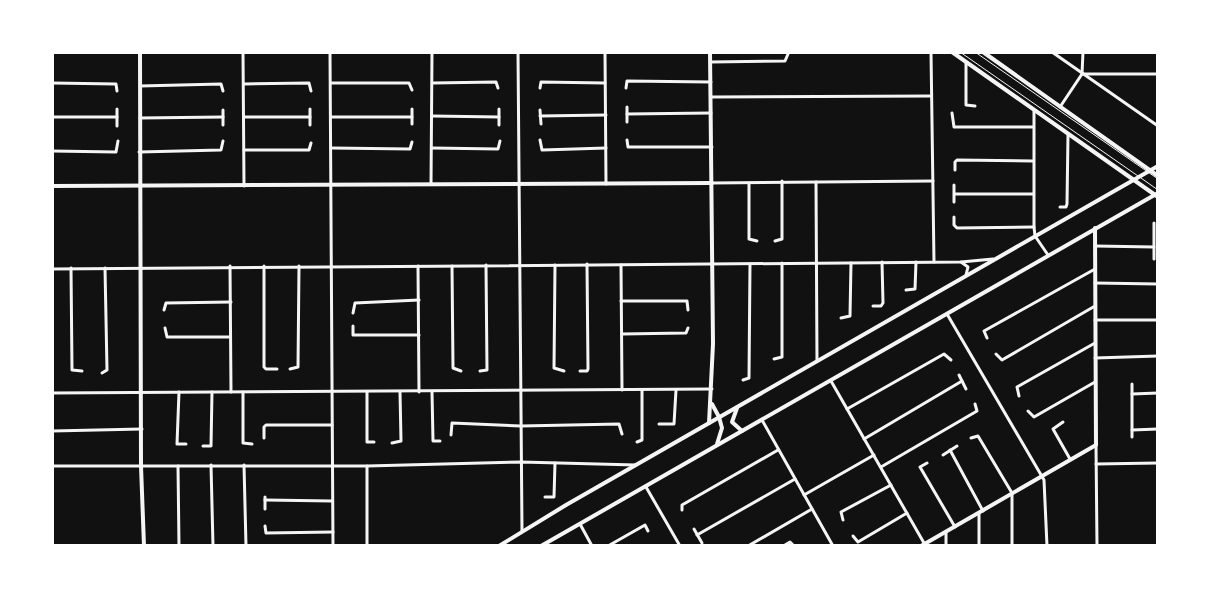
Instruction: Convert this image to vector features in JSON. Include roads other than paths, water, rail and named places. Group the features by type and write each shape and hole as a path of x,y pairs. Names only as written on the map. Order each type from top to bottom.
{"main road":[{"path":"140,52 141,466 144,546"},
{"path":"709,423 712,404 710,52"},
{"path":"541,546 1157,194 966,64 952,52"},
{"path":"983,52 1158,178"},
{"path":"498,546 719,417 1158,166"},
{"path":"52,186 712,183"},
{"path":"923,544 1096,445 1095,228"},
{"path":"712,404 719,417 721,434 716,446"},
{"path":"739,406 732,416 732,422 742,431"}],"street":[{"path":"244,52 244,186"},
{"path":"330,52 333,546"},
{"path":"431,184 432,52"},
{"path":"518,52 522,531"},
{"path":"605,52 606,184"},
{"path":"931,52 934,262"},
{"path":"1052,52 1158,126"},
{"path":"1060,107 1082,74 1083,52"},
{"path":"711,62 786,61 788,54"},
{"path":"966,64 966,105 975,106"},
{"path":"1082,74 1158,74"},
{"path":"626,88 629,81 711,82"},
{"path":"433,82 496,82 498,88"},
{"path":"540,88 542,82 605,83"},
{"path":"52,83 116,84 117,90"},
{"path":"244,84 309,83 311,91"},
{"path":"330,83 409,83 412,90"},
{"path":"140,86 221,84 223,91"},
{"path":"711,97 931,96"},
{"path":"626,107 627,122"},
{"path":"117,109 117,126"},
{"path":"310,109 310,125"},
{"path":"412,109 412,124"},
{"path":"499,109 499,125"},
{"path":"223,110 223,125"},
{"path":"540,110 540,124"},
{"path":"1034,110 1034,227 1036,236 1048,255"},
{"path":"952,113 954,127 1033,128"},
{"path":"627,114 711,114"},
{"path":"540,116 606,115"},
{"path":"432,116 499,117"},
{"path":"52,117 117,118"},
{"path":"140,118 223,117"},
{"path":"244,117 310,117"},
{"path":"331,117 412,117"},
{"path":"1060,207 1067,204 1068,134"},
{"path":"540,140 542,150 606,148"},
{"path":"627,140 628,148 712,148"},
{"path":"52,151 116,152 118,141"},
{"path":"140,152 221,150 223,141"},
{"path":"432,148 498,149 500,141"},
{"path":"244,150 309,150 311,142"},
{"path":"331,148 410,149 412,142"},
{"path":"955,170 955,162 957,160 1033,161"},
{"path":"712,183 933,181"},
{"path":"775,241 782,239 782,182"},
{"path":"816,182 817,361"},
{"path":"749,183 749,239 757,241"},
{"path":"954,185 954,202"},
{"path":"955,194 1033,194"},
{"path":"954,217 954,226 957,228 1034,227"},
{"path":"1154,223 1154,259"},
{"path":"1095,246 1154,247"},
{"path":"52,268 961,262 994,259"},
{"path":"873,306 881,306 883,303 882,262"},
{"path":"906,290 915,289 916,262"},
{"path":"961,262 968,267 966,275"},
{"path":"743,380 749,378 750,263"},
{"path":"774,359 782,357 782,263"},
{"path":"841,318 850,316 851,263"},
{"path":"580,371 587,371 588,369 587,264"},
{"path":"480,371 487,370 486,265"},
{"path":"555,265 554,368 564,371"},
{"path":"621,265 622,390"},
{"path":"230,266 231,392"},
{"path":"264,266 265,368 277,369"},
{"path":"290,369 298,367 299,266"},
{"path":"418,266 419,392"},
{"path":"452,266 453,368 461,371"},
{"path":"71,268 72,370 82,371"},
{"path":"102,372 107,370 105,268"},
{"path":"987,338 984,330 1095,269"},
{"path":"1095,283 1158,284"},
{"path":"353,313 355,303 419,300"},
{"path":"621,301 687,301 688,310"},
{"path":"164,310 166,303 231,302"},
{"path":"996,354 1002,360 1095,306"},
{"path":"947,314 1042,476 1045,483 1047,546"},
{"path":"1095,320 1158,320"},
{"path":"353,326 353,335 419,335"},
{"path":"165,328 167,337 230,337"},
{"path":"622,334 686,333 688,328"},
{"path":"1019,396 1017,387 1095,343"},
{"path":"847,409 944,354 951,360"},
{"path":"1096,358 1158,356"},
{"path":"959,375 966,389"},
{"path":"831,381 923,544"},
{"path":"864,438 962,381"},
{"path":"1028,411 1034,417 1095,382"},
{"path":"1132,384 1132,437"},
{"path":"52,394 712,389"},
{"path":"637,442 642,440 642,390"},
{"path":"659,424 674,424 676,390"},
{"path":"179,392 177,444 186,444"},
{"path":"203,446 211,446 212,392"},
{"path":"243,392 243,443 252,444"},
{"path":"367,392 367,442 374,442"},
{"path":"392,443 400,442 400,392"},
{"path":"432,392 433,441 440,442"},
{"path":"1132,394 1158,393"},
{"path":"881,467 977,411 974,404"},
{"path":"762,420 833,546"},
{"path":"1063,422 1053,429 1070,459"},
{"path":"452,435 452,423 521,426 619,424 622,434"},
{"path":"264,438 264,427 266,425 332,425"},
{"path":"52,431 142,429"},
{"path":"1132,430 1158,430"},
{"path":"971,438 978,436 1012,493 1012,546"},
{"path":"1096,445 1097,546"},
{"path":"943,454 957,446"},
{"path":"682,510 682,504 778,450"},
{"path":"950,450 981,512 979,546"},
{"path":"804,495 874,455"},
{"path":"52,466 367,466 521,462 636,465"},
{"path":"545,497 554,497 555,463"},
{"path":"927,463 920,467 955,527"},
{"path":"1096,464 1158,463"},
{"path":"244,465 246,546"},
{"path":"178,466 179,546"},
{"path":"211,466 212,546"},
{"path":"367,466 367,546"},
{"path":"697,535 795,479"},
{"path":"843,520 840,512 891,485"},
{"path":"646,487 680,546"},
{"path":"265,509 265,499 332,501"},
{"path":"748,546 812,508"},
{"path":"853,536 858,542 907,513"},
{"path":"580,524 592,546"},
{"path":"608,546 644,525 648,531"},
{"path":"265,526 266,533 333,532"},
{"path":"694,529 702,544"},
{"path":"946,532 946,546"},
{"path":"786,545 791,542 794,546"}],"lane":[{"path":"960,52 1139,176 1157,194"},
{"path":"975,52 1148,171"}]}
